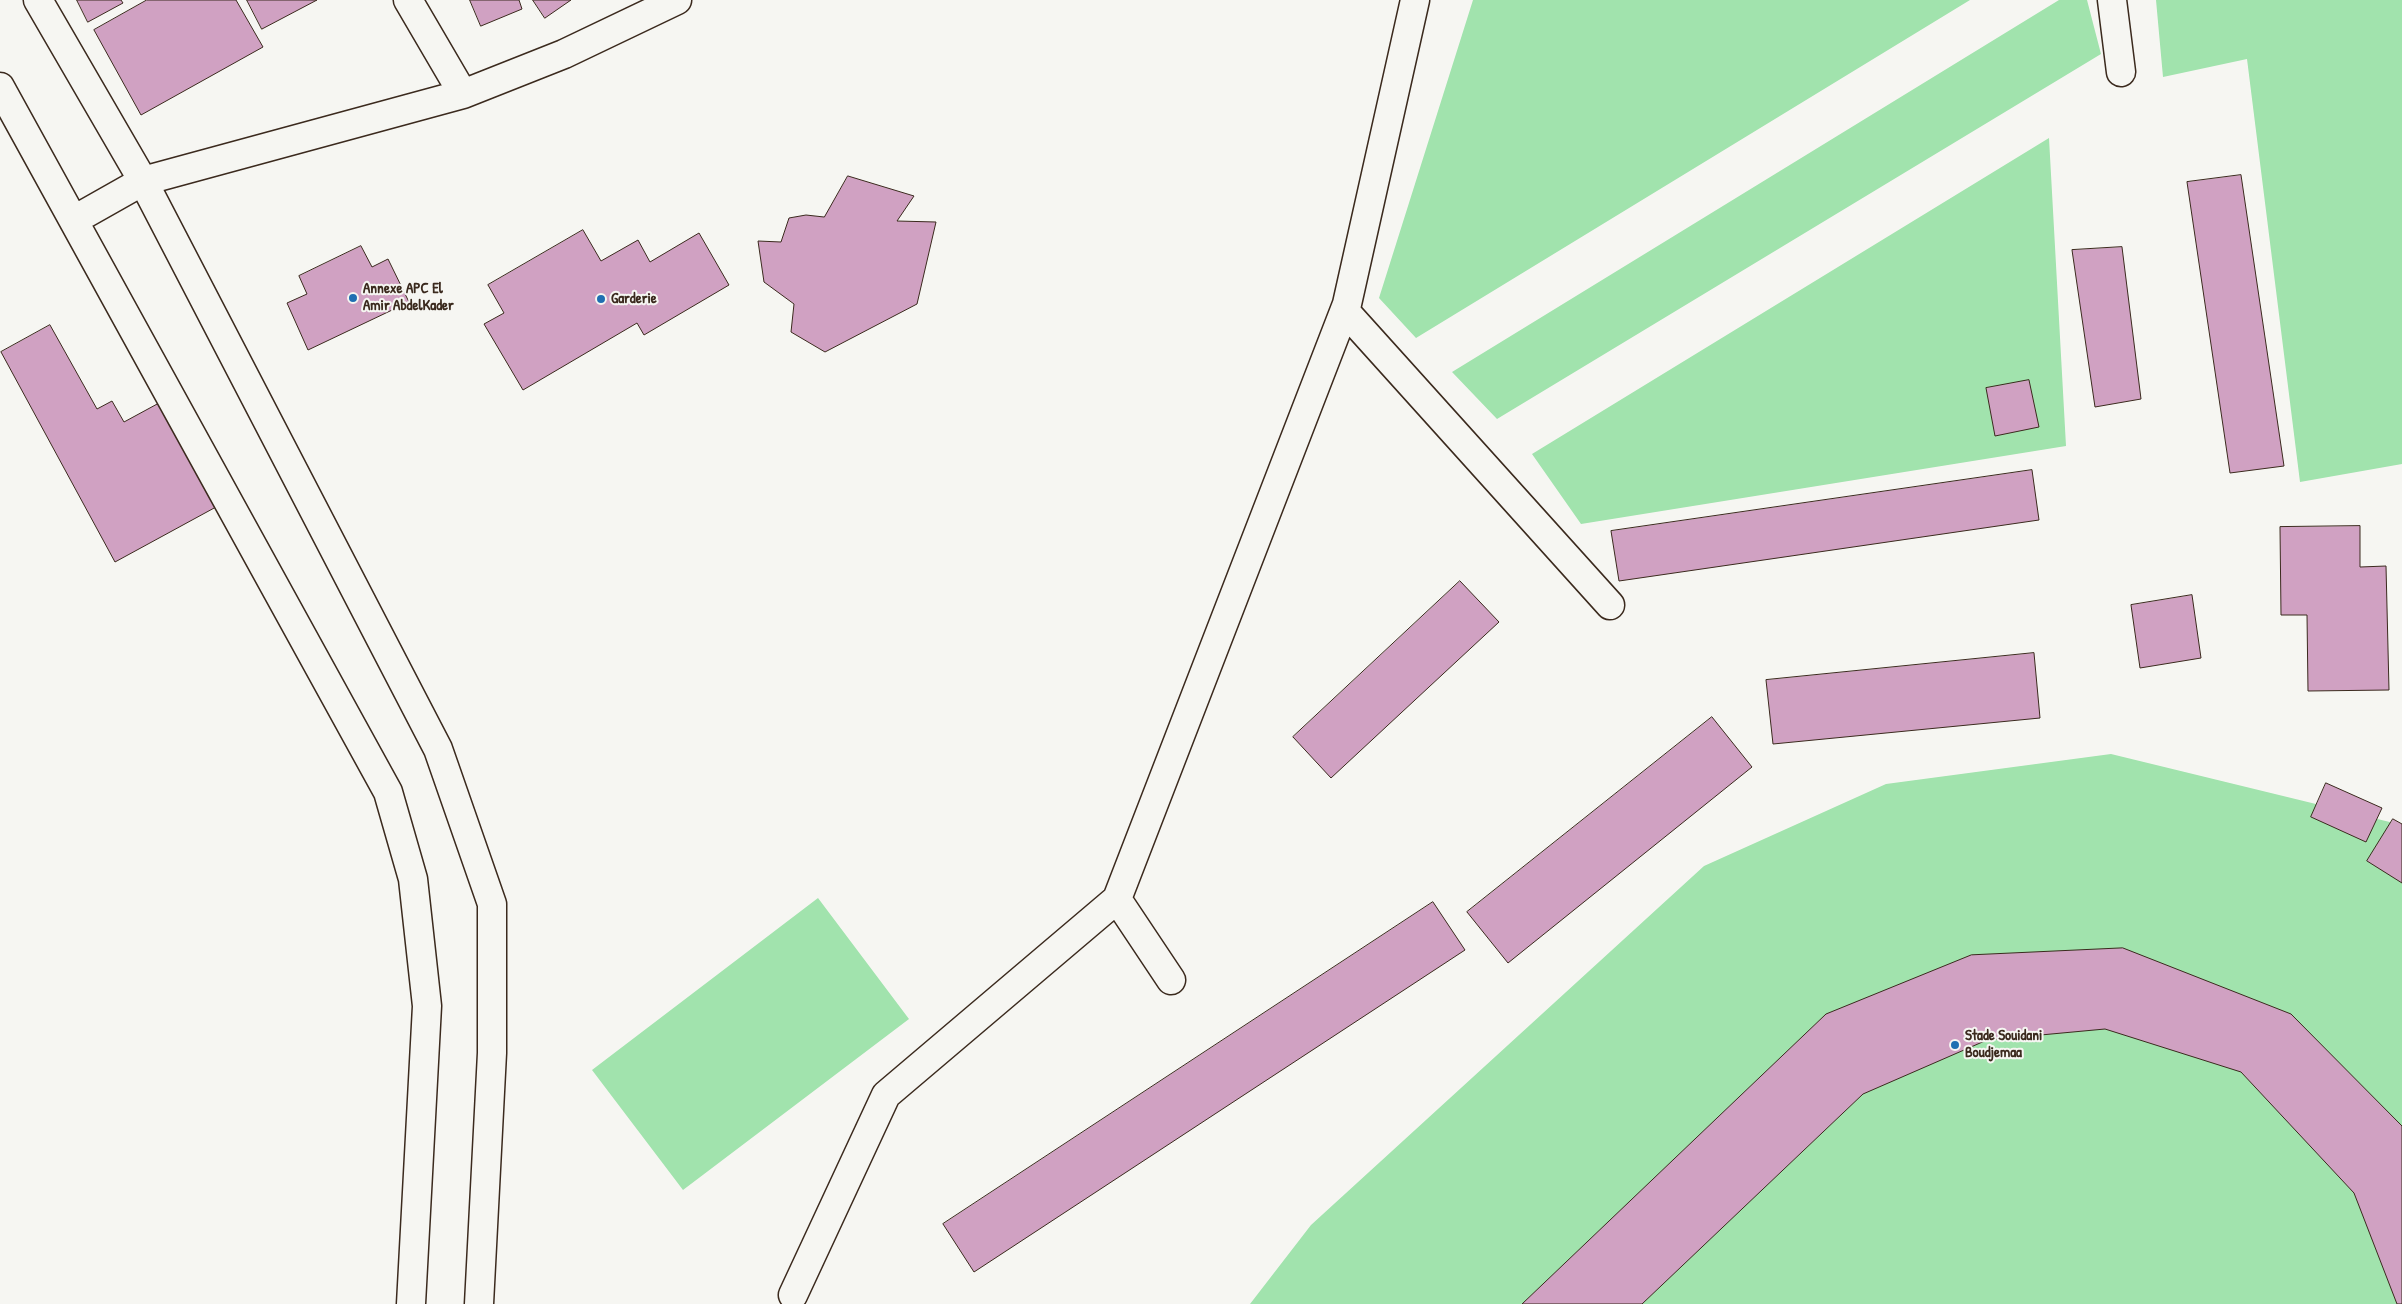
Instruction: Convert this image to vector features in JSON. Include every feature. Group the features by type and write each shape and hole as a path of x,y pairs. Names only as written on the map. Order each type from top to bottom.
{"street":[{"path":"38,0 143,181 438,749 492,904 492,1053 479,1304"},
{"path":"408,0 463,94"},
{"path":"74,220 143,181 463,94 564,54 677,0"},
{"path":"793,1296 886,1095 1117,900 1345,311 1415,0"},
{"path":"2112,0 2122,72"},
{"path":"0,87 388,792 413,879 427,1006 411,1304"},
{"path":"1345,311 1610,605"},
{"path":"1117,900 1172,980"}],"green space":[{"path":"1473,0 1970,0 1416,338 1379,298"},
{"path":"2059,0 2087,0 2101,54 1497,419 1452,372"},
{"path":"2156,0 2402,0 2402,464 2300,482 2247,59 2163,77"},
{"path":"2049,138 2066,446 1581,524 1532,454"},
{"name":"Stade Souidani Boudjemaa","path":"2111,754 2402,825 2402,1304 1250,1304 1311,1225 1704,866 1886,784"},
{"path":"818,898 909,1019 683,1190 592,1070"}],"building":[{"path":"77,0 121,0 123,3 88,22"},
{"path":"147,0 236,0 263,47 141,115 94,30"},
{"path":"247,0 317,0 262,29"},
{"path":"470,0 519,0 522,9 481,26"},
{"path":"533,0 571,0 545,18"},
{"path":"2241,175 2284,466 2230,473 2187,182"},
{"path":"848,176 914,196 897,221 936,222 917,304 825,352 791,332 794,304 764,282 758,241 781,242 789,218 806,215 824,217"},
{"name":"Garderie","path":"583,230 601,261 638,240 650,262 699,233 729,285 644,335 637,323 523,390 484,324 504,313 488,285"},
{"name":"Annexe APC El Amir AbdelKader","path":"361,246 372,267 388,259 409,302 308,350 287,303 307,294 299,276"},
{"path":"2122,247 2141,399 2095,407 2072,250"},
{"path":"50,325 97,409 112,401 124,422 159,403 216,507 115,562 1,352"},
{"path":"2029,380 2039,427 1995,436 1986,388"},
{"path":"2032,470 2039,520 1619,581 1611,531"},
{"path":"2360,526 2360,567 2386,566 2389,690 2308,691 2307,615 2281,615 2280,527"},
{"path":"1460,581 1499,622 1331,778 1293,737"},
{"path":"2192,595 2201,658 2140,668 2131,605"},
{"path":"2034,653 2040,718 1773,744 1766,680"},
{"path":"1712,717 1752,767 1508,963 1467,912"},
{"path":"2326,783 2382,808 2366,842 2311,817"},
{"path":"2393,819 2402,824 2402,883 2367,861"},
{"path":"1433,902 1465,950 974,1272 943,1224"},
{"path":"2123,948 2291,1014 2402,1126 2402,1304 2397,1304 2354,1193 2241,1072 2105,1029 1987,1040 1863,1094 1642,1304 1522,1304 1826,1014 1971,955"}],"place":[{"name":"Annexe APC El Amir AbdelKader","path":"353,298"},
{"name":"Garderie","path":"601,299"},
{"name":"Stade Souidani Boudjemaa","path":"1955,1045"}]}
